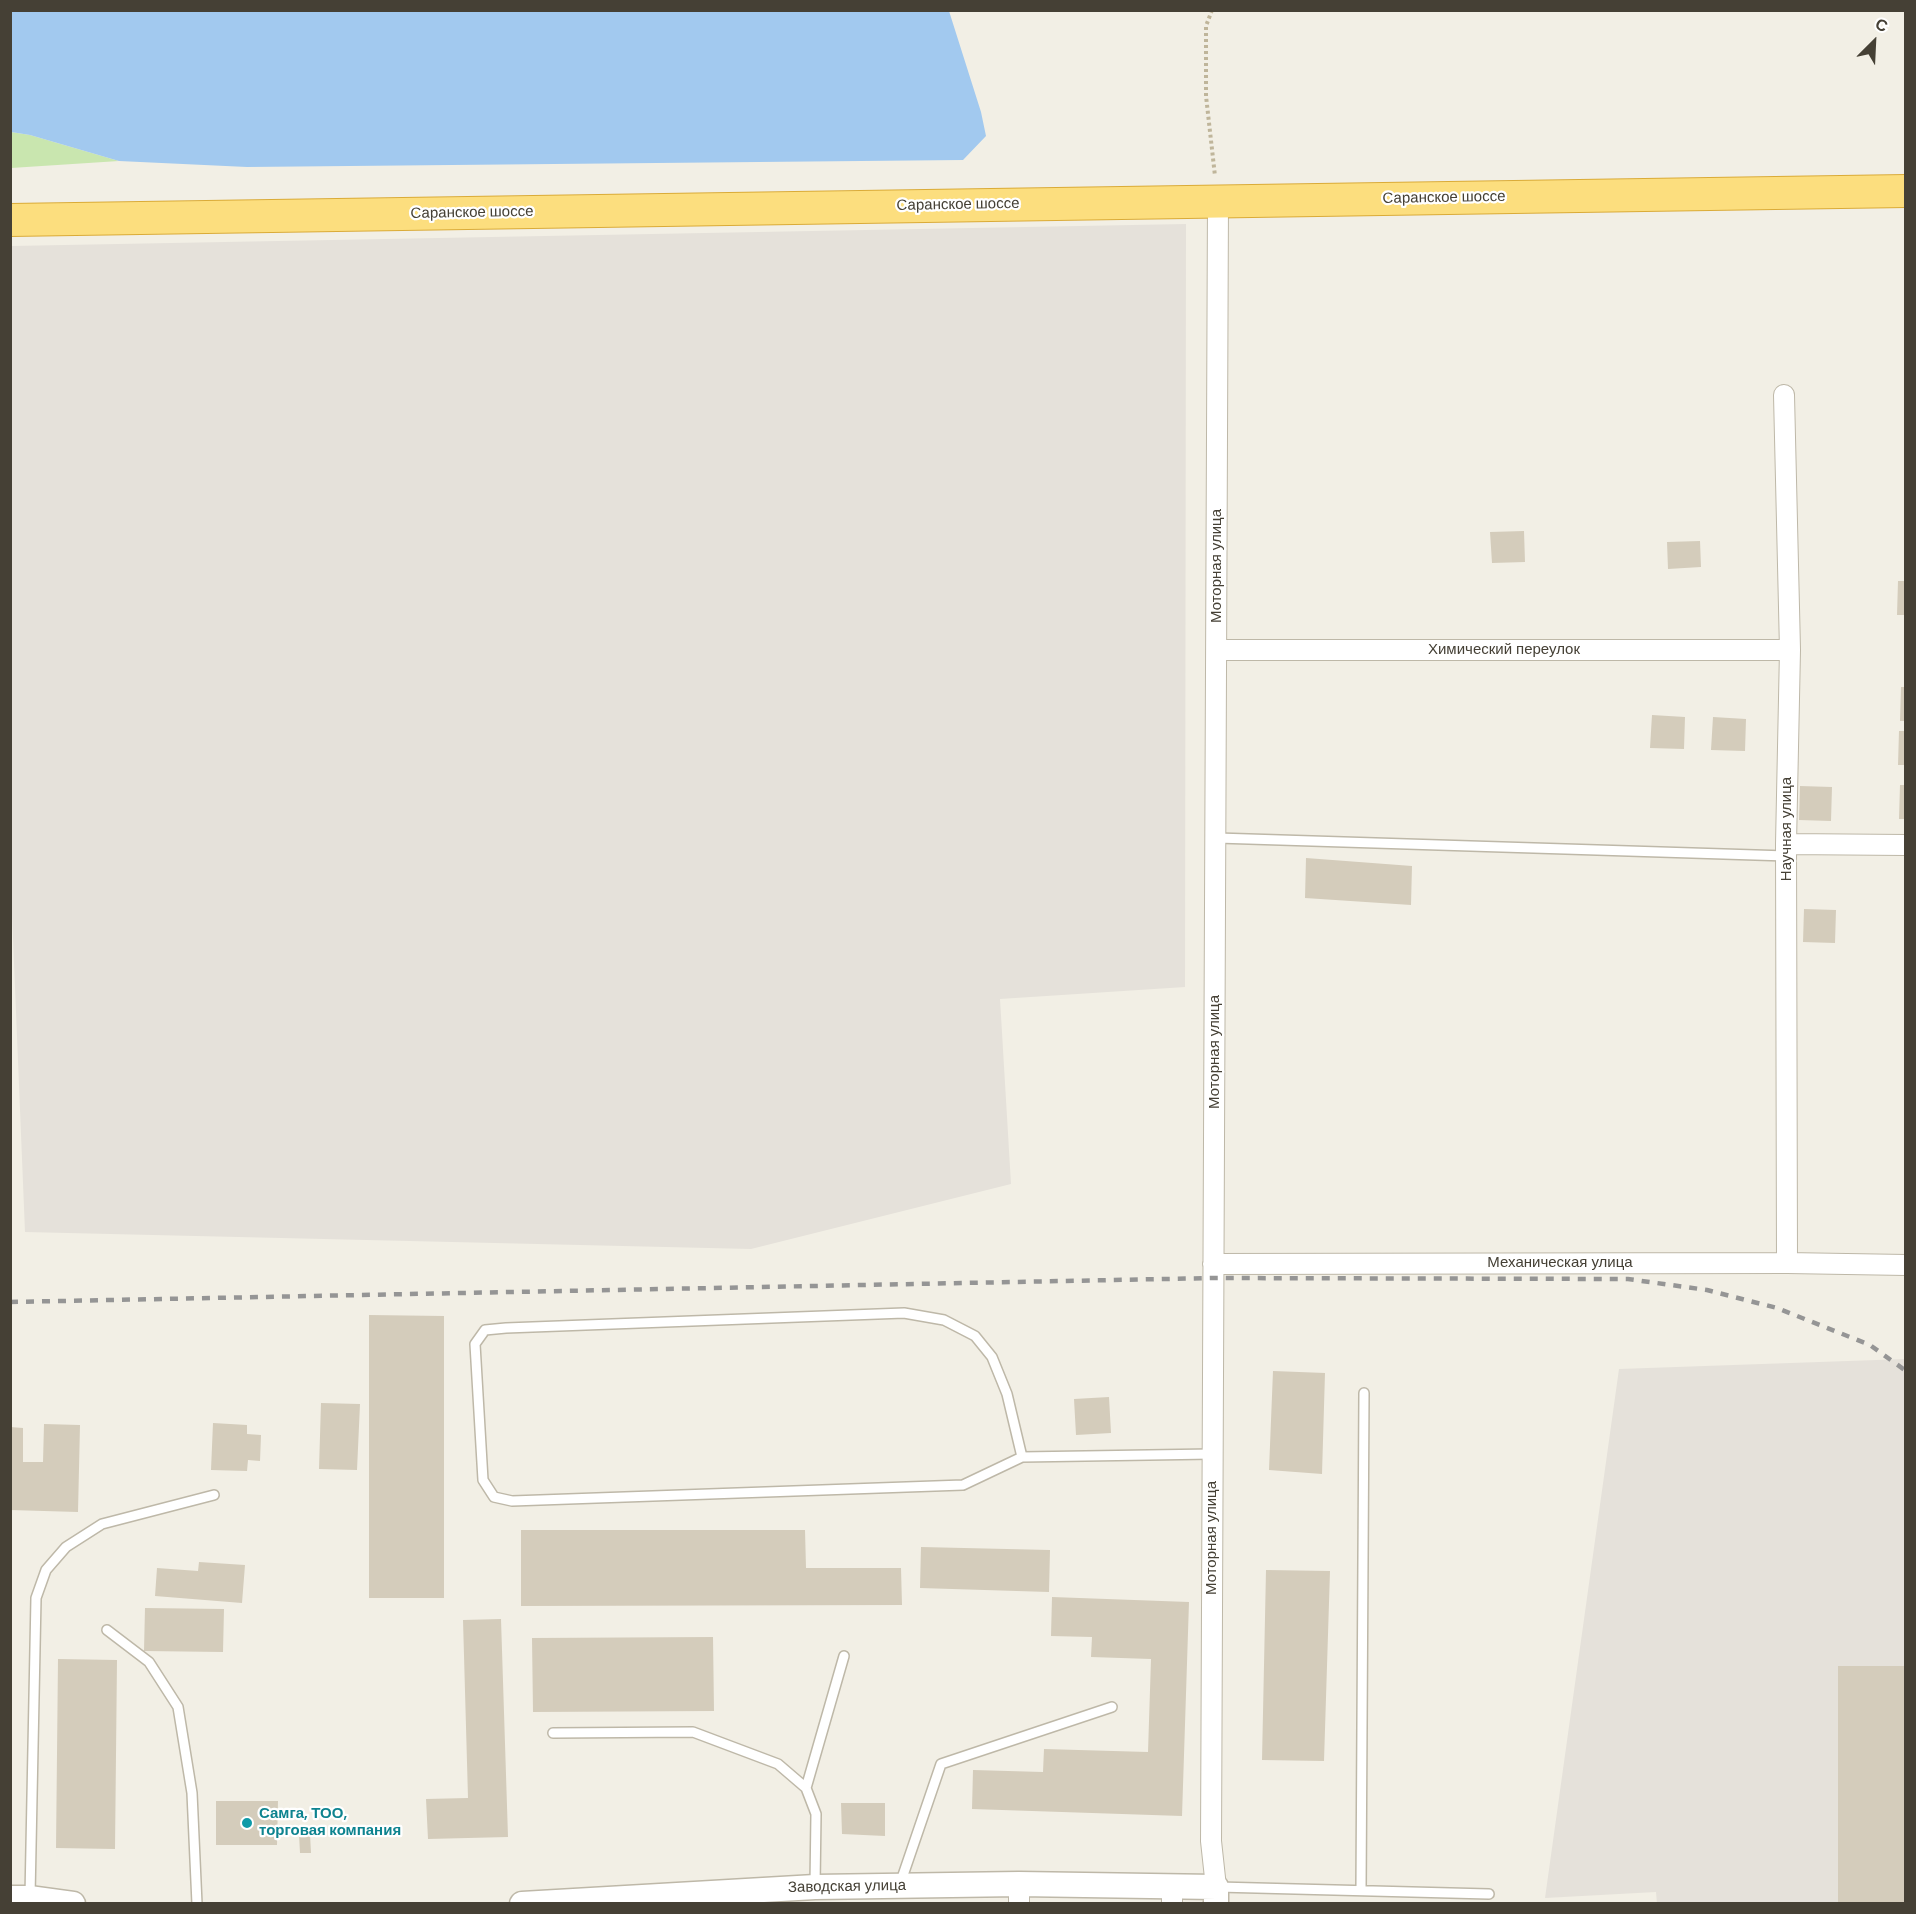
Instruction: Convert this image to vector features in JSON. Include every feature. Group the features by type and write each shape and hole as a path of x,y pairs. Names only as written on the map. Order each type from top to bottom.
{"highway":[{"name":"Саранское шоссе","path":"10,220 1905,191"}],"street":[{"name":"Моторная улица","path":"1216,1895 1211,1841 1218,201"},
{"name":"Научная улица","path":"1784,395 1790,650 1787,850 1787,1263"},
{"name":"Химический переулок","path":"1217,650 1790,650"},
{"path":"1787,850 1905,845"},
{"name":"Механическая улица","path":"1214,1264 1787,1263 1905,1265"},
{"name":"Заводская улица","path":"522,1904 815,1895 899,1886 1019,1894 1216,1895"},
{"path":"20,1898 73,1904"}],"lane":[{"path":"1217,838 1787,850"},
{"path":"1022,1457 1006,1394 992,1357 975,1336 944,1320 904,1313 506,1328 485,1330 476,1344 483,1480 494,1497 512,1501 963,1485 1022,1457 1212,1454"},
{"path":"1361,1890 1364,1393"},
{"path":"20,1898 36,1598 46,1570 66,1547 102,1524 214,1495"},
{"path":"106,1630 149,1662 177,1707 192,1793 197,1904"},
{"path":"806,1788 844,1656"},
{"path":"899,1886 941,1764 1112,1707"},
{"path":"553,1733 693,1732 778,1764 806,1788 816,1814 815,1895"},
{"path":"1216,1895 1361,1890 1489,1894"}],"path":[{"path":"1212,10 1206,26 1206,96 1218,201"}],"shaded area":[{"path":"1186,224 1185,987 1000,999 1011,1184 751,1249 25,1232 12,914 10,913 11,246"},
{"path":"1905,1359 1905,1903 1657,1904 1656,1892 1545,1898 1619,1369"}],"green space":[{"path":"11,132 30,135 119,161 11,168"}],"water":[{"path":"11,11 949,11 981,112 986,136 963,160 247,167 119,161 30,135 11,132"}],"building":[{"path":"1524,531 1525,562 1492,563 1490,532"},
{"path":"1700,541 1701,567 1668,569 1667,542"},
{"path":"1898,581 1906,581 1906,615 1897,615"},
{"path":"1901,687 1906,687 1906,721 1900,721"},
{"path":"1652,715 1685,717 1684,749 1650,748"},
{"path":"1713,717 1746,719 1745,751 1711,750"},
{"path":"1899,731 1906,731 1906,765 1898,765"},
{"path":"1900,785 1906,785 1906,819 1899,819"},
{"path":"1800,786 1832,787 1831,821 1799,820"},
{"path":"1306,858 1412,866 1411,905 1305,898"},
{"path":"1804,909 1836,910 1835,943 1803,942"},
{"path":"369,1315 444,1316 444,1598 369,1598"},
{"path":"1273,1371 1325,1373 1322,1474 1269,1470"},
{"path":"1109,1397 1111,1433 1076,1435 1074,1399"},
{"path":"321,1403 360,1404 357,1470 319,1469"},
{"path":"213,1423 247,1425 247,1434 261,1435 260,1461 248,1460 247,1471 211,1470"},
{"path":"44,1424 80,1425 78,1512 10,1510 10,1427 23,1428 23,1462 43,1462"},
{"path":"521,1530 805,1530 806,1568 901,1568 902,1605 521,1606"},
{"path":"921,1547 1050,1550 1049,1592 920,1588"},
{"path":"199,1562 245,1565 242,1603 155,1596 157,1568 198,1571"},
{"path":"1266,1570 1330,1571 1324,1761 1262,1760"},
{"path":"1052,1597 1189,1602 1182,1816 972,1809 973,1770 1043,1772 1044,1749 1148,1752 1151,1659 1091,1657 1092,1637 1051,1636"},
{"path":"145,1608 224,1609 223,1652 144,1651"},
{"path":"501,1619 508,1837 428,1839 426,1799 468,1798 463,1620"},
{"path":"713,1637 714,1711 533,1712 532,1638"},
{"path":"58,1659 117,1660 115,1849 56,1848"},
{"path":"1838,1666 1906,1666 1906,1904 1838,1904"},
{"name":"Самга, ТОО, торговая компания","path":"216,1801 278,1801 277,1845 216,1845"},
{"path":"841,1803 885,1803 885,1836 842,1834"},
{"path":"299,1834 310,1834 311,1853 300,1853"}],"railway":[{"path":"10,1302 1214,1278 1628,1279 1707,1290 1777,1308 1870,1345 1906,1371"}],"place":[{"name":"Самга, ТОО, торговая компания","path":"247,1823"}]}
